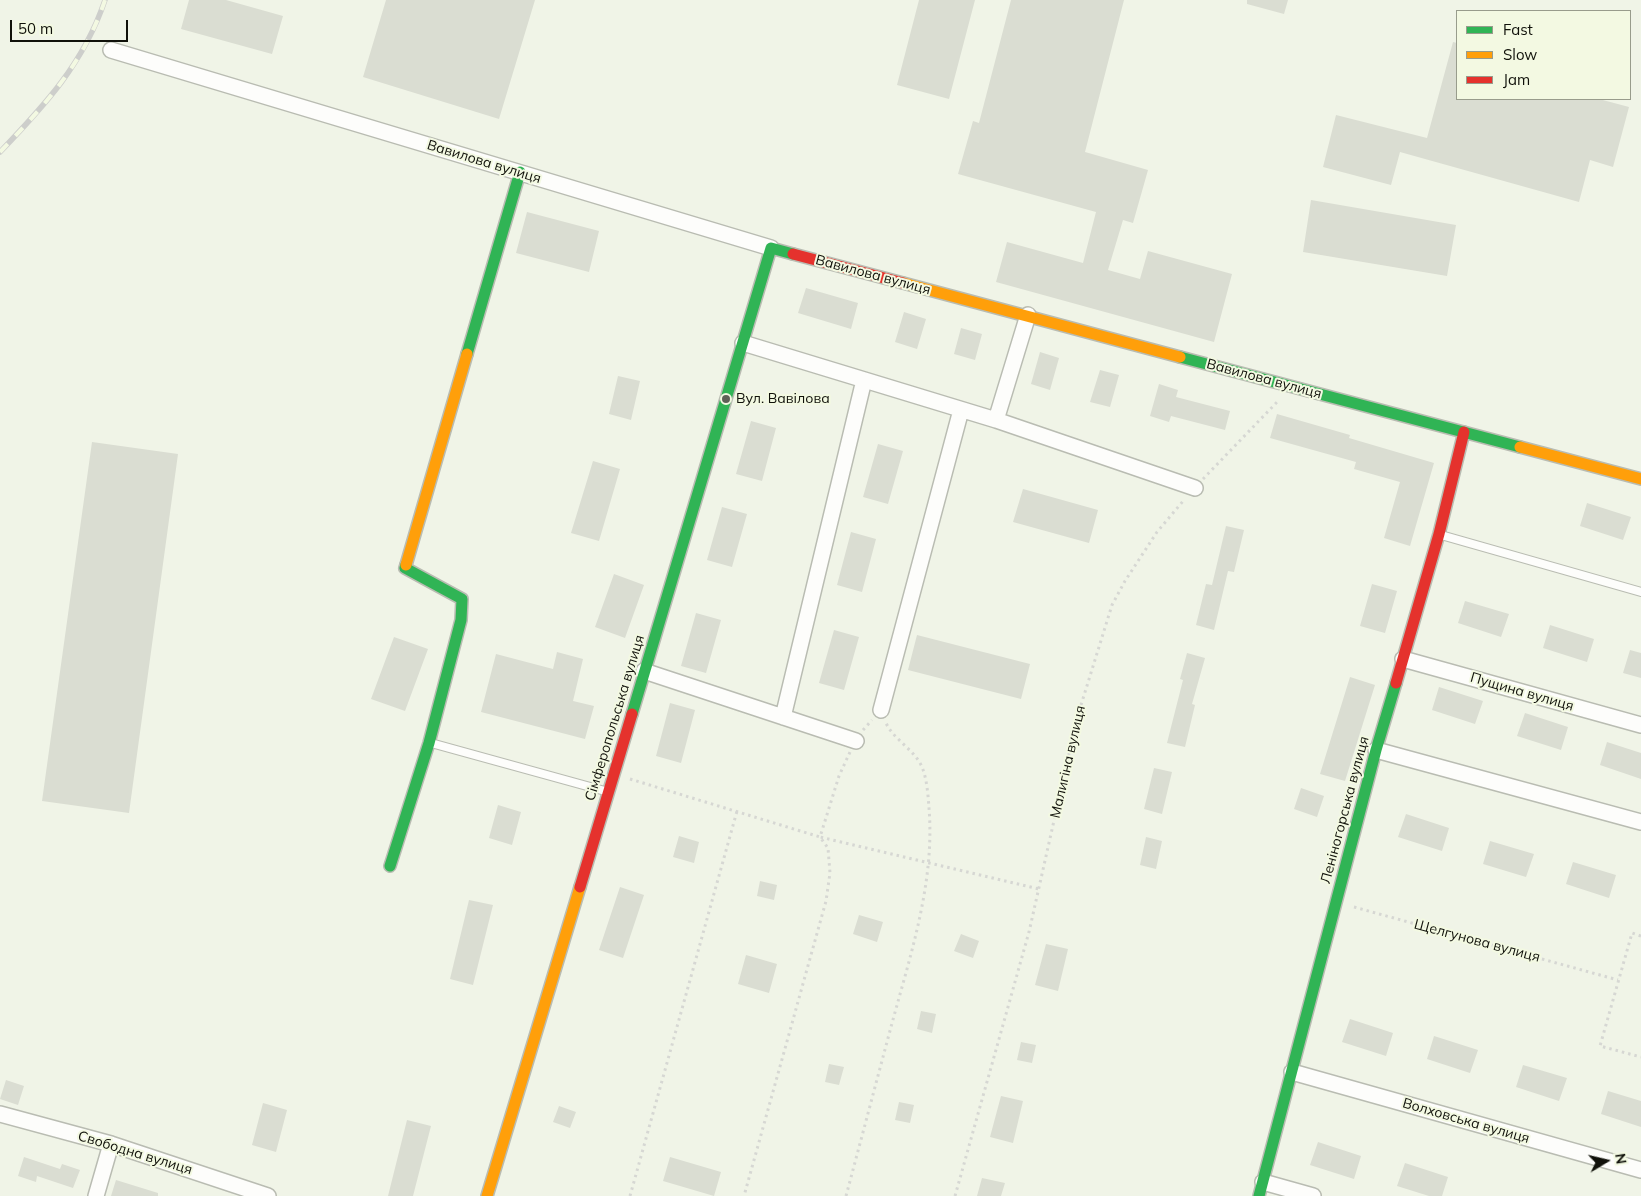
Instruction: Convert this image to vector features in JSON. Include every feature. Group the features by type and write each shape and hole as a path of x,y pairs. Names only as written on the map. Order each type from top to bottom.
{"street":[{"name":"Вавилова вулиця","path":"111,50 772,248 1641,479"},
{"path":"390,866 429,743 461,620 462,599 405,568 520,172"},
{"name":"Сімферопольська вулиця","path":"487,1196 772,248"},
{"path":"996,420 1028,315"},
{"path":"743,343 996,420 1195,488"},
{"path":"783,717 864,380"},
{"path":"881,710 962,410"},
{"name":"Леніногорська вулиця","path":"1261,1189 1376,750 1439,534 1464,432"},
{"name":"Пущина вулиця","path":"1403,659 1641,725"},
{"path":"644,671 856,741"},
{"path":"1376,750 1641,822"},
{"name":"Волховська вулиця","path":"1292,1072 1641,1170"},
{"name":"Свободна вулиця","path":"0,1114 110,1144 268,1196"},
{"path":"96,1196 110,1144"},
{"path":"1261,1189 1313,1196"}],"lane":[{"path":"1439,534 1641,592"},
{"path":"429,743 608,792"}],"path":[{"name":"Малигіна вулиця","path":"955,1196 1029,932 1077,718 1112,605 1125,581 1157,532 1195,488 1292,386"},
{"path":"820,836 839,776 856,741 881,710 893,734 922,766 927,792 930,826 929,863 921,915 846,1196"},
{"path":"613,774 820,836 1039,890"},
{"path":"630,1196 737,812"},
{"path":"744,1196 826,901 830,873 828,848 820,836"},
{"name":"Щелгунова вулиця","path":"1336,902 1618,980"},
{"path":"1641,936 1632,933 1600,1046 1641,1057"}],"building":[{"path":"189,0 226,0 283,16 272,54 181,29"},
{"path":"386,0 535,0 499,119 363,77"},
{"path":"919,0 975,0 949,99 897,85"},
{"path":"1011,0 1124,0 1085,152 1148,170 1133,223 1123,220 1108,270 1140,279 1148,251 1232,274 1214,342 996,282 1007,242 1083,263 1096,212 958,174 973,121 979,123"},
{"path":"1247,0 1288,0 1284,14 1247,4"},
{"path":"1453,42 1456,43 1456,100 1603,100 1629,107 1613,167 1590,160 1579,202 1400,152 1391,185 1323,167 1336,115 1427,138"},
{"path":"1311,200 1456,225 1447,276 1303,252"},
{"path":"527,212 599,231 589,272 516,253"},
{"path":"806,288 858,303 851,329 798,313"},
{"path":"904,312 926,319 917,349 895,342"},
{"path":"961,328 982,334 975,360 954,354"},
{"path":"1040,352 1059,358 1050,390 1031,384"},
{"path":"1100,370 1119,375 1110,407 1090,402"},
{"path":"618,376 640,381 631,420 609,414"},
{"path":"1159,384 1178,390 1176,397 1230,411 1225,430 1171,416 1169,422 1150,416"},
{"path":"1277,414 1350,435 1349,438 1434,463 1410,546 1384,538 1400,482 1354,469 1356,462 1270,438"},
{"path":"751,421 776,428 762,481 736,474"},
{"path":"92,442 178,454 129,813 42,801"},
{"path":"878,444 903,451 888,504 863,497"},
{"path":"593,461 620,469 599,541 571,533"},
{"path":"1023,489 1098,510 1089,543 1013,522"},
{"path":"1587,503 1631,517 1623,540 1580,526"},
{"path":"722,507 747,514 732,567 707,560"},
{"path":"1226,526 1244,530 1234,572 1228,571 1214,630 1196,625 1206,584 1212,585"},
{"path":"851,532 876,539 862,592 837,585"},
{"path":"614,574 644,585 625,638 595,627"},
{"path":"1372,584 1397,591 1385,633 1360,626"},
{"path":"1465,601 1509,614 1501,637 1458,623"},
{"path":"696,613 721,620 706,673 681,666"},
{"path":"1550,625 1594,639 1587,662 1543,648"},
{"path":"834,630 859,637 844,690 819,683"},
{"path":"917,635 1030,664 1021,699 908,670"},
{"path":"394,637 428,649 405,711 371,699"},
{"path":"1630,650 1641,653 1641,678 1623,673"},
{"path":"557,652 583,659 573,701 594,706 585,739 481,712 496,654 553,669"},
{"path":"1187,653 1205,658 1192,704 1195,705 1185,747 1167,743 1183,680 1180,679"},
{"path":"1350,677 1375,685 1345,781 1320,774"},
{"path":"1439,687 1483,701 1475,724 1432,710"},
{"path":"670,703 695,710 681,763 656,756"},
{"path":"1525,713 1568,727 1561,750 1517,736"},
{"path":"1607,742 1641,753 1641,779 1600,765"},
{"path":"1154,768 1172,772 1162,814 1144,809"},
{"path":"1301,788 1324,796 1317,817 1294,809"},
{"path":"498,805 521,812 512,845 489,838"},
{"path":"1406,814 1449,828 1442,851 1398,837"},
{"path":"679,836 699,842 694,863 673,857"},
{"path":"1146,837 1162,841 1156,869 1140,865"},
{"path":"1490,841 1534,854 1526,877 1483,864"},
{"path":"1573,862 1616,875 1609,898 1566,884"},
{"path":"760,881 777,885 774,900 757,896"},
{"path":"620,887 644,895 623,958 599,950"},
{"path":"469,900 493,905 473,985 450,979"},
{"path":"859,915 883,922 877,942 853,934"},
{"path":"961,934 979,941 973,958 954,951"},
{"path":"1046,944 1068,949 1058,991 1035,985"},
{"path":"746,955 777,964 769,993 738,984"},
{"path":"921,1011 936,1014 932,1033 917,1029"},
{"path":"1350,1019 1393,1033 1386,1056 1342,1042"},
{"path":"1434,1036 1478,1050 1470,1073 1427,1059"},
{"path":"1021,1042 1036,1045 1032,1063 1017,1060"},
{"path":"829,1064 844,1067 839,1085 825,1082"},
{"path":"1523,1065 1567,1078 1559,1101 1516,1087"},
{"path":"6,1080 24,1086 18,1105 0,1099"},
{"path":"1608,1091 1641,1101 1641,1127 1601,1114"},
{"path":"1001,1096 1023,1101 1013,1143 990,1137"},
{"path":"899,1102 914,1105 910,1123 895,1120"},
{"path":"263,1103 287,1110 276,1152 252,1145"},
{"path":"559,1106 576,1112 570,1128 553,1122"},
{"path":"407,1120 431,1126 413,1196 388,1196"},
{"path":"1318,1142 1361,1156 1354,1179 1310,1165"},
{"path":"24,1157 60,1169 62,1164 80,1170 73,1188 37,1176 36,1182 18,1176"},
{"path":"670,1157 721,1172 714,1196 663,1181"},
{"path":"1405,1163 1448,1177 1442,1196 1429,1196 1397,1186"},
{"path":"982,1178 1005,1183 1001,1196 977,1196"},
{"path":"116,1180 158,1193 158,1196 111,1196"}],"railway":[{"path":"0,152 62,82 86,44 105,0"}],"traffic: fast":[{"path":"467,354 520,172"},
{"path":"632,714 771,248 793,254"},
{"path":"1180,357 1520,447"},
{"path":"390,866 429,743 461,620 462,599 405,568 406,565"},
{"path":"1259,1196 1376,750 1396,683"}],"traffic: slow":[{"path":"903,283 1180,357"},
{"path":"406,565 467,354"},
{"path":"1520,447 1641,479"},
{"path":"487,1196 580,887"}],"traffic: jam":[{"path":"793,254 903,283"},
{"path":"1396,683 1439,534 1464,432"},
{"path":"580,887 632,714"}],"place":[{"name":"Вул. Вавілова","path":"726,399"}]}
